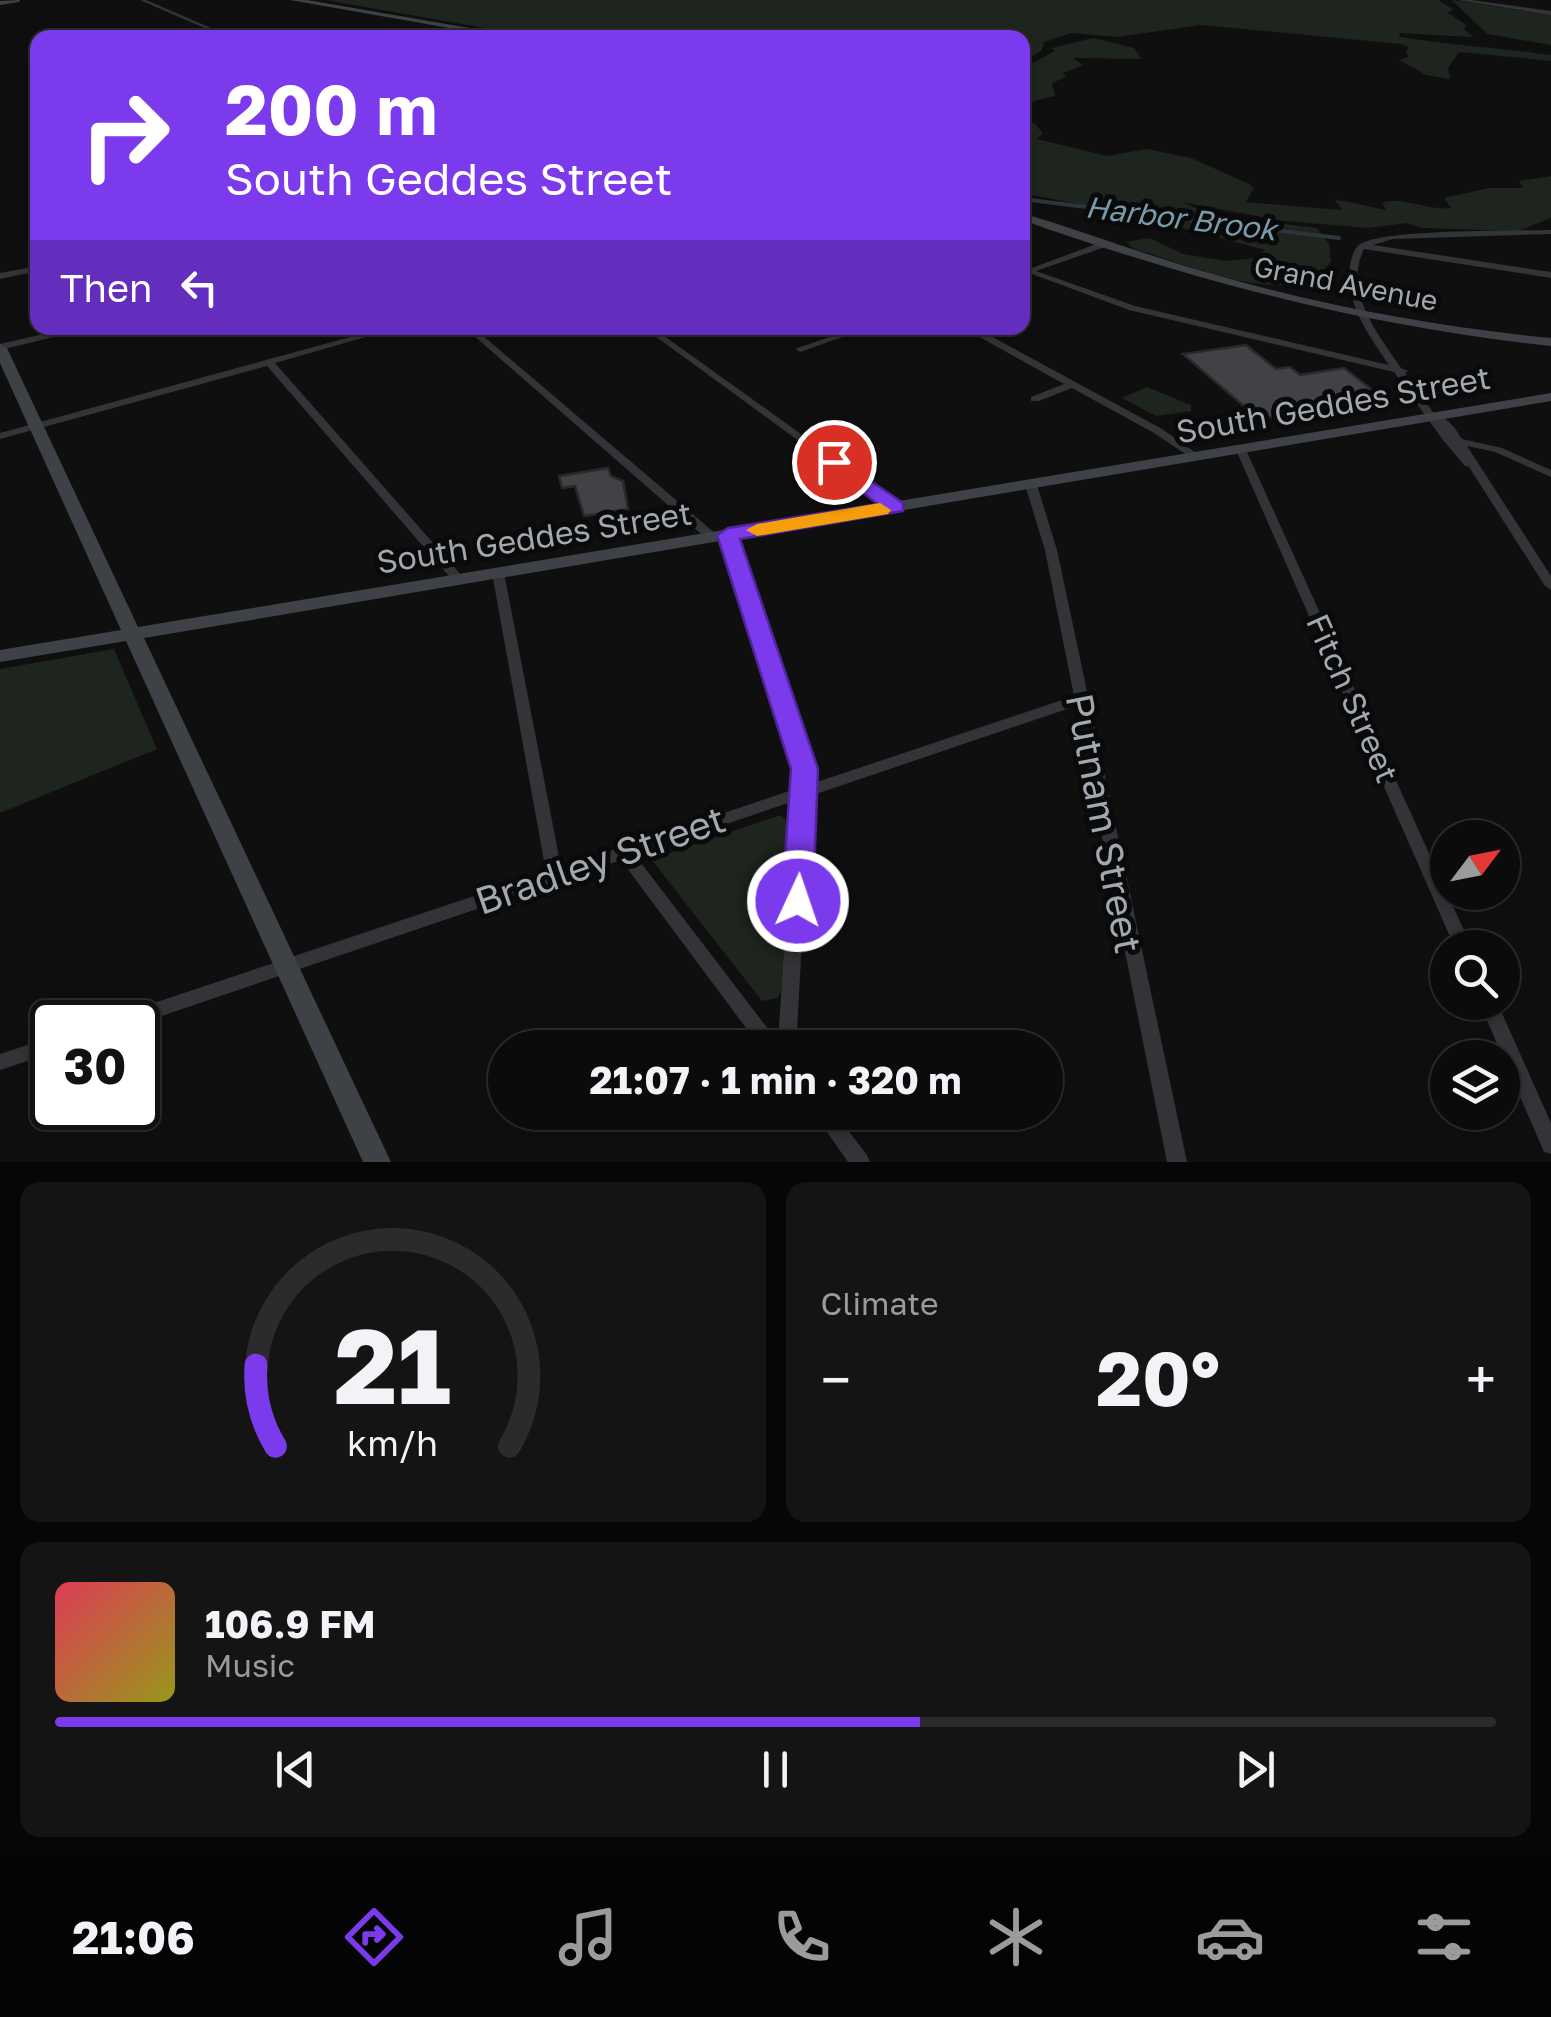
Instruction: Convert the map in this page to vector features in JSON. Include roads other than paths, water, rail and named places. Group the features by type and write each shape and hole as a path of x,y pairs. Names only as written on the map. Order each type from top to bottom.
{"main road":[{"path":"0,3 16,0"},
{"path":"294,0 476,30"},
{"name":"Grand Avenue","path":"1030,219 1217,282 1362,315 1551,342"},
{"path":"0,348 377,1162"},
{"name":"South Geddes Street","path":"0,656 1551,397"}],"street":[{"path":"1460,0 1551,13"},
{"path":"1551,232 1393,237 1362,246 1355,254 1354,275 1362,315 1435,417 1458,442 1551,586"},
{"path":"1030,270 1102,245"},
{"path":"1362,246 1551,275"},
{"path":"0,276 30,270"},
{"path":"1030,274 1132,308 1402,371"},
{"path":"0,348 52,335"},
{"path":"0,436 367,335"},
{"path":"476,335 720,536 804,769 788,1030"},
{"path":"658,335 896,507"},
{"path":"800,349 842,335"},
{"path":"983,335 1197,457"},
{"path":"269,362 458,580"},
{"path":"1035,399 1072,384"},
{"path":"1435,417 1449,443 1469,464"},
{"path":"1458,442 1498,450 1551,474"},
{"name":"Fitch Street","path":"1240,450 1456,930"},
{"name":"Putnam Street","path":"1031,484 1051,550 1177,1162"},
{"path":"498,573 554,874"},
{"name":"Bradley Street","path":"160,1009 1081,699"},
{"path":"624,851 758,1030"},
{"path":"1496,1020 1551,1144"},
{"path":"0,1062 30,1052"},
{"path":"836,1130 860,1162"}],"waterway":[{"name":"Harbor Brook","path":"143,0 212,30"},
{"name":"Harbor Brook","path":"1030,200 1339,238"}]}
